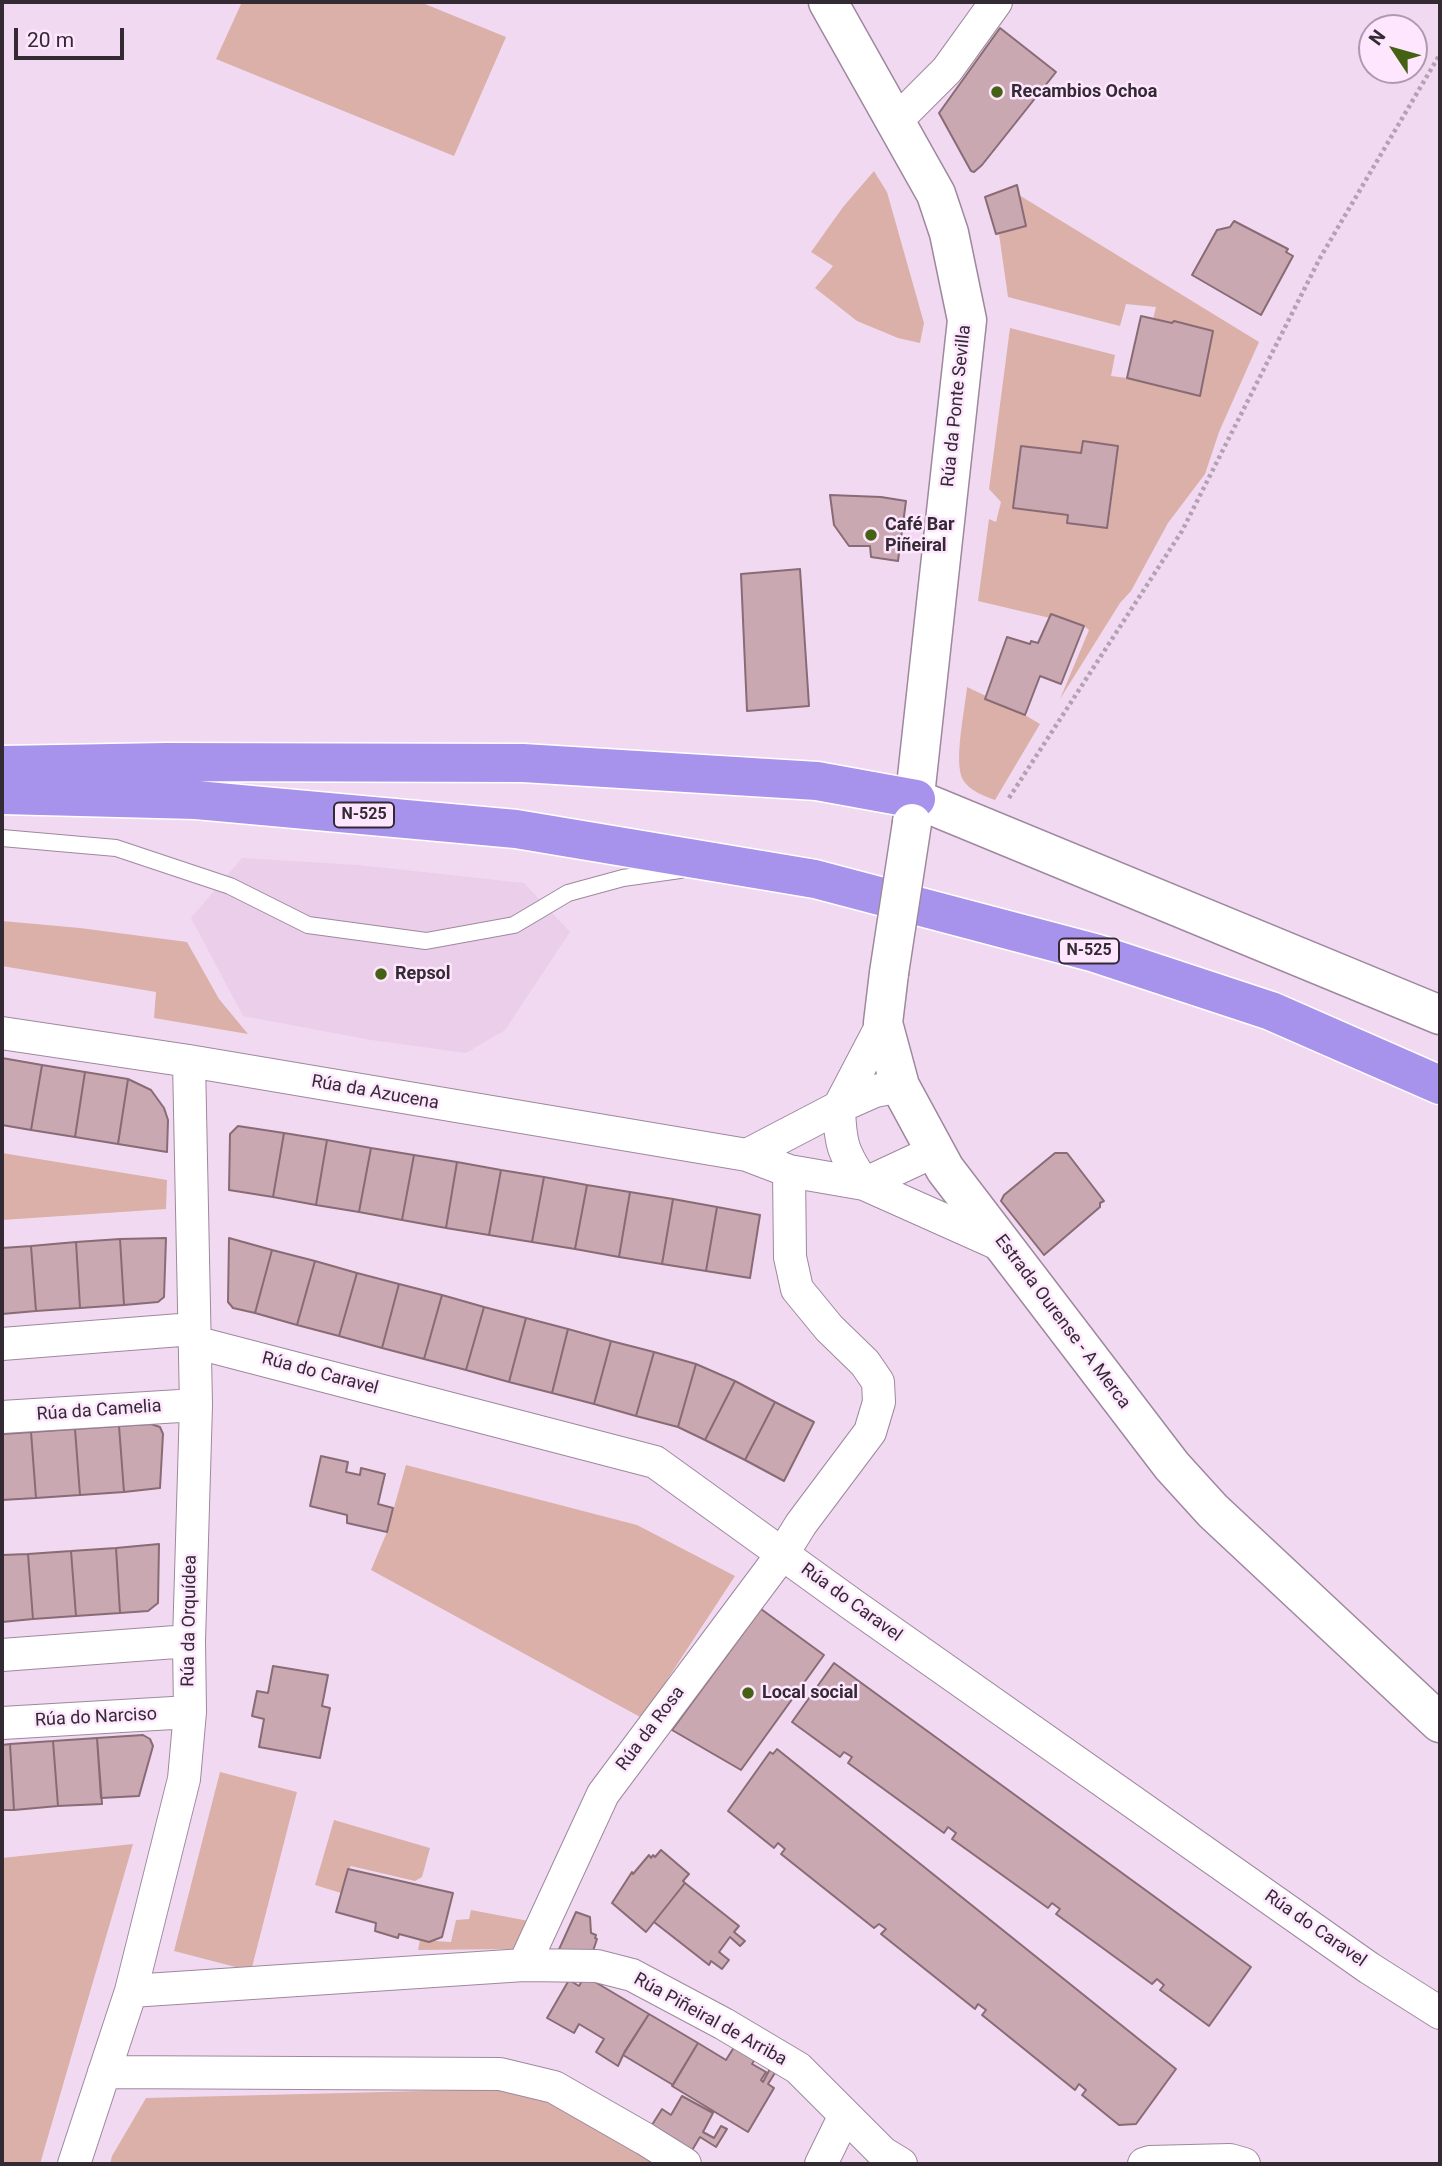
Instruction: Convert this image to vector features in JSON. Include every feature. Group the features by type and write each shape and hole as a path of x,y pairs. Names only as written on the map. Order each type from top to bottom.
{"highway":[{"path":"2,765 166,762 523,763 817,781 914,811"},
{"name":"N-525","path":"2,795 196,800 516,829 815,879 1095,953 1271,1011 1440,1085"}],"street":[{"name":"Rúa da Ponte Sevilla","path":"828,2 936,194 949,233 967,320 914,811"},
{"path":"895,122 947,70 996,2"},
{"path":"914,811 990,828 1440,1015"},
{"name":"Estrada Ourense - A Merca","path":"914,811 883,1023 900,1086 945,1170 1172,1466 1213,1511 1440,1723"},
{"path":"883,1023 839,1107 840,1138 849,1161 864,1184 935,1151"},
{"name":"Rúa da Azucena","path":"2,1033 190,1061 747,1155 789,1171 864,1184 1005,1247"},
{"name":"Rúa da Orquídea","path":"74,2164 131,1991 184,1779 190,1712 189,1641 196,1405 190,1061"},
{"path":"747,1155 839,1107 876,1091 900,1086"},
{"name":"Rúa da Rosa","path":"524,1965 603,1794 870,1432 879,1402 878,1382 865,1363 829,1328 797,1289 790,1257 789,1171"},
{"path":"2,1344 193,1335"},
{"name":"Rúa do Caravel","path":"193,1335 655,1462 853,1605 1369,1968 1440,2013"},
{"name":"Rúa da Camelia","path":"2,1418 196,1405"},
{"path":"2,1655 189,1641"},
{"name":"Rúa do Narciso","path":"2,1723 190,1712"},
{"path":"131,1991 524,1965"},
{"name":"Rúa Piñeiral de Arriba","path":"524,1965 597,1966 632,1975 724,2024 798,2068 883,2153 901,2164"},
{"path":"104,2072 500,2074 554,2087 685,2164"},
{"path":"821,2164 845,2115"},
{"path":"1144,2164 1230,2160 1244,2164"}],"lane":[{"path":"2,838 116,848 230,886 308,925 426,941 514,925 568,893 623,878 723,863"}],"path":[{"path":"990,828 1182,531 1320,257 1440,54"}],"shaded area":[{"path":"242,2 420,2 506,37 454,156 216,59"},
{"path":"874,171 887,192 924,323 920,343 898,338 857,321 815,288 833,266 811,252 843,207"},
{"path":"1019,195 1259,342 1219,432 1205,474 1168,523 1131,591 1120,603 1060,699 1089,630 1084,626 978,601 989,519 996,522 1001,502 989,489 1010,328 1115,355 1111,376 1199,396 1213,331 1174,321 1172,323 1153,319 1156,307 1126,304 1120,326 1008,297 999,234 1025,226"},
{"path":"967,687 986,696 986,699 1040,724 995,800 969,787 960,772 959,749"},
{"name":"Repsol","path":"242,858 358,865 524,883 570,932 505,1030 466,1053 371,1040 243,1016 191,918"},
{"path":"2,921 187,942 219,999 248,1034 154,1018 156,992 2,966"},
{"path":"2,1153 167,1180 166,1209 2,1220"},
{"path":"406,1465 637,1525 735,1576 642,1718 371,1570 387,1532"},
{"path":"220,1772 297,1792 251,1971 174,1951"},
{"path":"334,1820 430,1848 422,1877 415,1881 351,1866 341,1893 315,1885"},
{"path":"133,1844 40,2164 2,2164 2,1858"},
{"path":"471,1910 534,1922 516,1949 418,1950 420,1940 451,1942 456,1920 469,1919"},
{"path":"502,2089 556,2103 658,2164 110,2164 146,2098"}],"building":[{"name":"Recambios Ochoa","path":"1000,28 1056,72 974,172 939,113"},
{"path":"1017,185 1026,226 996,234 985,197"},
{"path":"1234,221 1288,249 1286,252 1293,256 1261,315 1192,275 1217,230 1230,227"},
{"path":"1141,316 1213,331 1200,396 1127,378"},
{"path":"1083,441 1118,446 1107,528 1067,523 1068,515 1013,508 1021,446 1081,453"},
{"name":"Café Bar Piñeiral","path":"830,495 906,501 898,561 871,557 870,546 849,546 834,525"},
{"path":"800,569 809,706 747,711 741,574"},
{"path":"1051,614 1084,626 1061,684 1040,676 1025,715 985,699 1007,637 1030,644 1031,641 1038,643"},
{"path":"2,1058 42,1065 31,1130 2,1125"},
{"path":"42,1065 85,1072 75,1137 31,1130"},
{"path":"85,1072 128,1079 118,1144 75,1137"},
{"path":"128,1079 151,1090 164,1108 168,1120 167,1152 118,1144"},
{"path":"238,1126 284,1133 273,1197 229,1190 230,1134"},
{"path":"284,1133 327,1140 316,1205 273,1197"},
{"path":"327,1140 371,1148 359,1212 316,1205"},
{"path":"371,1148 414,1155 402,1220 359,1212"},
{"path":"1055,1153 1067,1153 1104,1201 1044,1255 1001,1201 1004,1195"},
{"path":"414,1155 457,1162 446,1228 402,1220"},
{"path":"457,1162 501,1170 489,1235 446,1228"},
{"path":"501,1170 544,1177 532,1242 489,1235"},
{"path":"544,1177 587,1185 575,1249 532,1242"},
{"path":"587,1185 630,1192 619,1257 575,1249"},
{"path":"630,1192 673,1199 662,1264 619,1257"},
{"path":"673,1199 717,1207 706,1271 662,1264"},
{"path":"717,1207 760,1215 750,1278 706,1271"},
{"path":"166,1238 164,1297 158,1302 124,1305 120,1239"},
{"path":"229,1238 272,1250 255,1313 233,1308 228,1302"},
{"path":"120,1239 124,1305 80,1308 76,1242"},
{"path":"76,1242 80,1308 36,1311 31,1246"},
{"path":"31,1246 36,1311 2,1314 2,1248"},
{"path":"272,1250 315,1261 297,1325 255,1313"},
{"path":"315,1261 357,1273 339,1336 297,1325"},
{"path":"357,1273 399,1284 382,1348 339,1336"},
{"path":"399,1284 442,1295 424,1359 382,1348"},
{"path":"442,1295 484,1307 466,1370 424,1359"},
{"path":"484,1307 526,1318 509,1382 466,1370"},
{"path":"526,1318 568,1329 552,1393 509,1382"},
{"path":"568,1329 611,1341 594,1404 552,1393"},
{"path":"611,1341 654,1352 636,1416 594,1404"},
{"path":"654,1352 696,1364 678,1427 636,1416"},
{"path":"696,1364 735,1381 705,1440 678,1427"},
{"path":"735,1381 775,1402 745,1460 705,1440"},
{"path":"775,1402 814,1422 784,1481 745,1460"},
{"path":"151,1424 160,1427 163,1434 160,1488 124,1492 119,1426"},
{"path":"119,1426 124,1492 80,1495 75,1429"},
{"path":"75,1429 80,1495 36,1498 31,1432"},
{"path":"31,1432 36,1498 2,1500 2,1434"},
{"path":"321,1456 348,1462 346,1472 360,1475 361,1468 385,1474 378,1504 393,1508 387,1532 347,1523 347,1515 310,1506"},
{"path":"159,1544 158,1603 148,1611 120,1613 116,1548"},
{"path":"116,1548 120,1613 76,1616 71,1551"},
{"path":"71,1551 76,1616 33,1619 28,1554"},
{"path":"28,1554 33,1619 2,1622 2,1555"},
{"name":"Local social","path":"761,1609 824,1655 741,1770 672,1730"},
{"path":"834,1663 1251,1967 1209,2026 1160,1990 1164,1985 1157,1979 1152,1984 1056,1914 1060,1909 1052,1903 1048,1908 952,1839 956,1833 948,1827 944,1833 848,1763 852,1757 844,1752 840,1757 792,1722"},
{"path":"273,1666 328,1675 322,1706 330,1708 320,1758 259,1747 264,1719 252,1716 257,1691 268,1693"},
{"path":"143,1735 150,1739 153,1746 139,1796 101,1798 97,1738"},
{"path":"97,1738 102,1804 58,1806 53,1741"},
{"path":"53,1741 58,1806 14,1810 10,1744"},
{"path":"10,1744 14,1810 2,1810 2,1745"},
{"path":"777,1749 1176,2069 1136,2124 1119,2125 1082,2095 1086,2090 1079,2084 1075,2090 982,2015 986,2010 978,2004 975,2009 881,1934 886,1929 879,1924 874,1928 781,1854 785,1849 778,1843 774,1848 728,1811 770,1752 773,1754"},
{"path":"661,1850 689,1874 683,1881 685,1883 646,1932 612,1903 632,1872 633,1874 649,1855 651,1858 653,1855 655,1857"},
{"path":"348,1869 453,1893 442,1937 429,1942 399,1934 398,1938 375,1931 376,1923 336,1912"},
{"path":"685,1883 739,1926 734,1932 745,1941 740,1946 730,1937 719,1952 729,1960 722,1969 711,1961 709,1965 654,1922"},
{"path":"576,1912 590,1917 591,1933 596,1935 597,1939 593,1951 556,1956"},
{"path":"585,1976 649,2014 618,2066 596,2052 604,2039 579,2024 574,2033 547,2018 569,1980 579,1986"},
{"path":"649,2014 698,2043 673,2085 623,2055"},
{"path":"698,2043 726,2060 736,2044 757,2056 752,2064 766,2072 761,2080 763,2082 772,2065 778,2068 768,2084 774,2088 748,2132 672,2086"},
{"path":"682,2096 713,2113 703,2132 714,2138 721,2126 727,2129 716,2147 700,2137 691,2152 650,2128 662,2109 671,2115"}],"place":[{"name":"Recambios Ochoa","path":"997,92"},
{"name":"Café Bar Piñeiral","path":"871,535"},
{"name":"Repsol","path":"381,974"},
{"name":"Local social","path":"748,1693"}]}
